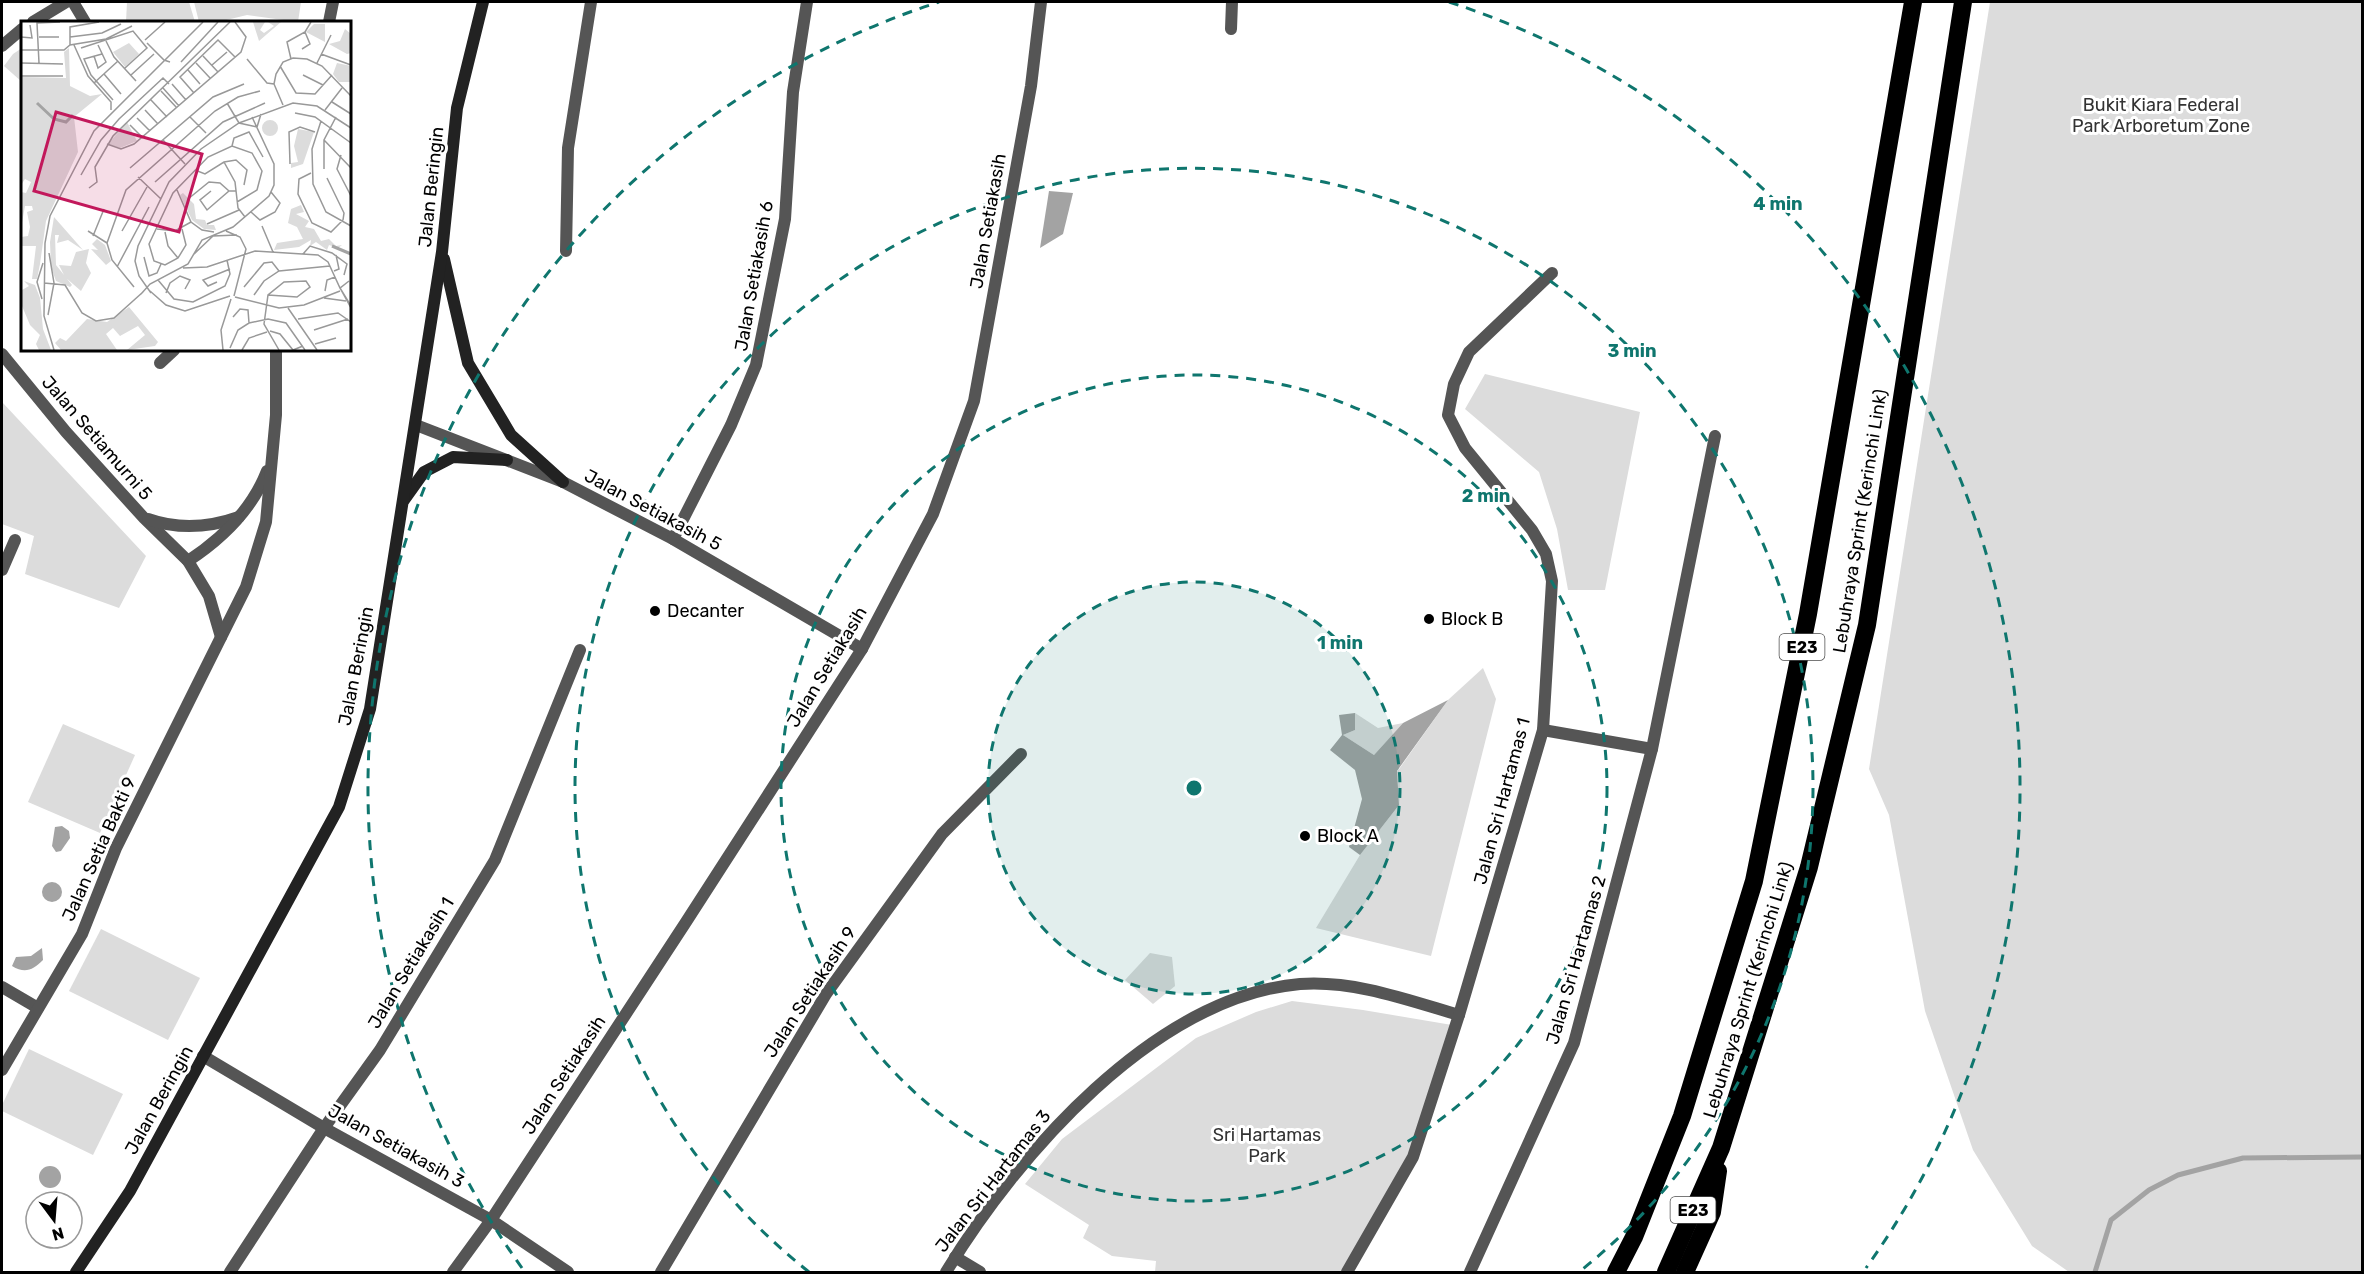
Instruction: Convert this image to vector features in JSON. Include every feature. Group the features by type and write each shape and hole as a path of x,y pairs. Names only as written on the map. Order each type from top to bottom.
{"highway":[{"name":"Lebuhraya Sprint (Kerinchi Link)","path":"1616,1272 1634,1237 1682,1116 1754,881 1808,614 1913,2"},
{"name":"Lebuhraya Sprint (Kerinchi Link)","path":"1666,1272 1721,1148 1809,867 1867,625 1963,2"},
{"path":"1685,1272 1712,1212 1721,1148"}],"street":[{"path":"35,21 66,2"},
{"path":"73,2 84,21"},
{"path":"329,21 333,2"},
{"name":"Jalan Beringin","path":"76,1272 130,1191 339,807 370,709 442,252 457,108 483,2"},
{"path":"566,251 568,148 591,2"},
{"name":"Jalan Setiakasih 6","path":"673,539 732,425 756,365 785,219 793,92 807,2"},
{"name":"Jalan Setiakasih","path":"453,1272 491,1220 862,649 933,514 974,401 1031,86 1041,2"},
{"path":"1231,29 1232,2"},
{"path":"2,46 21,30"},
{"path":"442,252 468,363 511,435 563,482"},
{"name":"Jalan Sri Hartamas 1","path":"1347,1272 1413,1156 1459,1015 1543,730 1552,581 1546,554 1532,530 1465,448 1448,415 1454,384 1469,352 1552,273"},
{"path":"160,363 173,351"},
{"name":"Jalan Setia Bakti 9","path":"2,1070 81,934 116,848 246,587 266,522 276,416 276,351"},
{"name":"Jalan Setiamurni 5","path":"2,354 66,432 144,518 188,561 209,596 221,637"},
{"name":"Jalan Setiakasih 5","path":"416,425 563,482 673,539 862,649"},
{"name":"Jalan Sri Hartamas 2","path":"1470,1272 1574,1043 1652,749 1715,436"},
{"path":"401,503 424,472 453,457 507,460"},
{"path":"188,561 224,535 240,517 257,493 272,459"},
{"name":"Jalan Setiamurni 5","path":"144,518 167,525 192,527 216,525 240,517"},
{"path":"2,570 15,540"},
{"name":"Jalan Setiakasih 1","path":"230,1272 324,1128 380,1050 495,860 580,650"},
{"path":"1543,730 1652,749"},
{"name":"Jalan Setiakasih 9","path":"661,1272 826,994 942,834 1021,754"},
{"name":"Jalan Sri Hartamas 3","path":"946,1272 966,1239 1052,1129 1122,1065 1201,1013 1235,998 1300,984 1368,989 1459,1015"},
{"path":"2,987 39,1008"},
{"name":"Jalan Setiakasih 3","path":"203,1056 324,1128 491,1220 567,1272"},
{"path":"955,1257 980,1272"}],"green space":[{"path":"127,2 189,2 195,21 126,21"},
{"path":"194,2 301,2 298,21 247,15 222,21 199,21"},
{"name":"Bukit Kiara Federal Park Arboretum Zone","path":"1990,2 2362,2 2362,1272 2069,1272 2032,1246 1973,1150 1925,1011 1889,815 1869,769"},
{"path":"21,49 21,81 4,66 13,54"},
{"path":"1485,374 1640,412 1605,590 1568,590 1557,529 1539,472 1465,409"},
{"path":"2,402 146,556 119,608 25,574 34,536 2,524"},
{"path":"1483,668 1496,699 1431,956 1316,928 1360,855 1399,805 1397,772 1448,700"},
{"path":"1355,713 1378,728 1403,723 1374,755 1343,735 1355,730"},
{"path":"63,724 135,755 100,833 28,802"},
{"path":"101,929 200,978 168,1040 69,991"},
{"path":"1150,953 1172,957 1175,986 1153,1004 1125,980"},
{"name":"Sri Hartamas Park","path":"1292,1001 1452,1025 1410,1156 1342,1272 1155,1272 1156,1261 1112,1256 1083,1238 1089,1225 1025,1184 1062,1139 1196,1038 1256,1012"},
{"path":"29,1049 123,1094 93,1155 2,1111 2,1105"}],"shaded area":[{"path":"1049,191 1073,193 1063,234 1040,248"},
{"path":"1448,700 1397,771 1399,805 1360,855 1349,847 1362,799 1355,770 1330,750 1342,735 1339,715 1355,713 1355,730 1343,735 1374,755 1403,723"},
{"path":"62,826 69,831 70,838 61,851 56,852 52,846 55,827"},
{"path":"52,882 59,885 62,892 59,899 52,902 45,899 42,892 45,885"},
{"path":"42,948 43,960 36,966 25,970 12,966 16,957 31,956"},
{"path":"50,1166 58,1169 61,1177 58,1185 50,1188 42,1185 39,1177 42,1169"}],"waterway":[{"path":"2095,1272 2111,1220 2149,1190 2178,1175 2243,1158 2362,1157"}],"place":[{"name":"Decanter","path":"655,611"},
{"name":"Block B","path":"1429,619"},
{"name":"Block A","path":"1305,836"}]}
